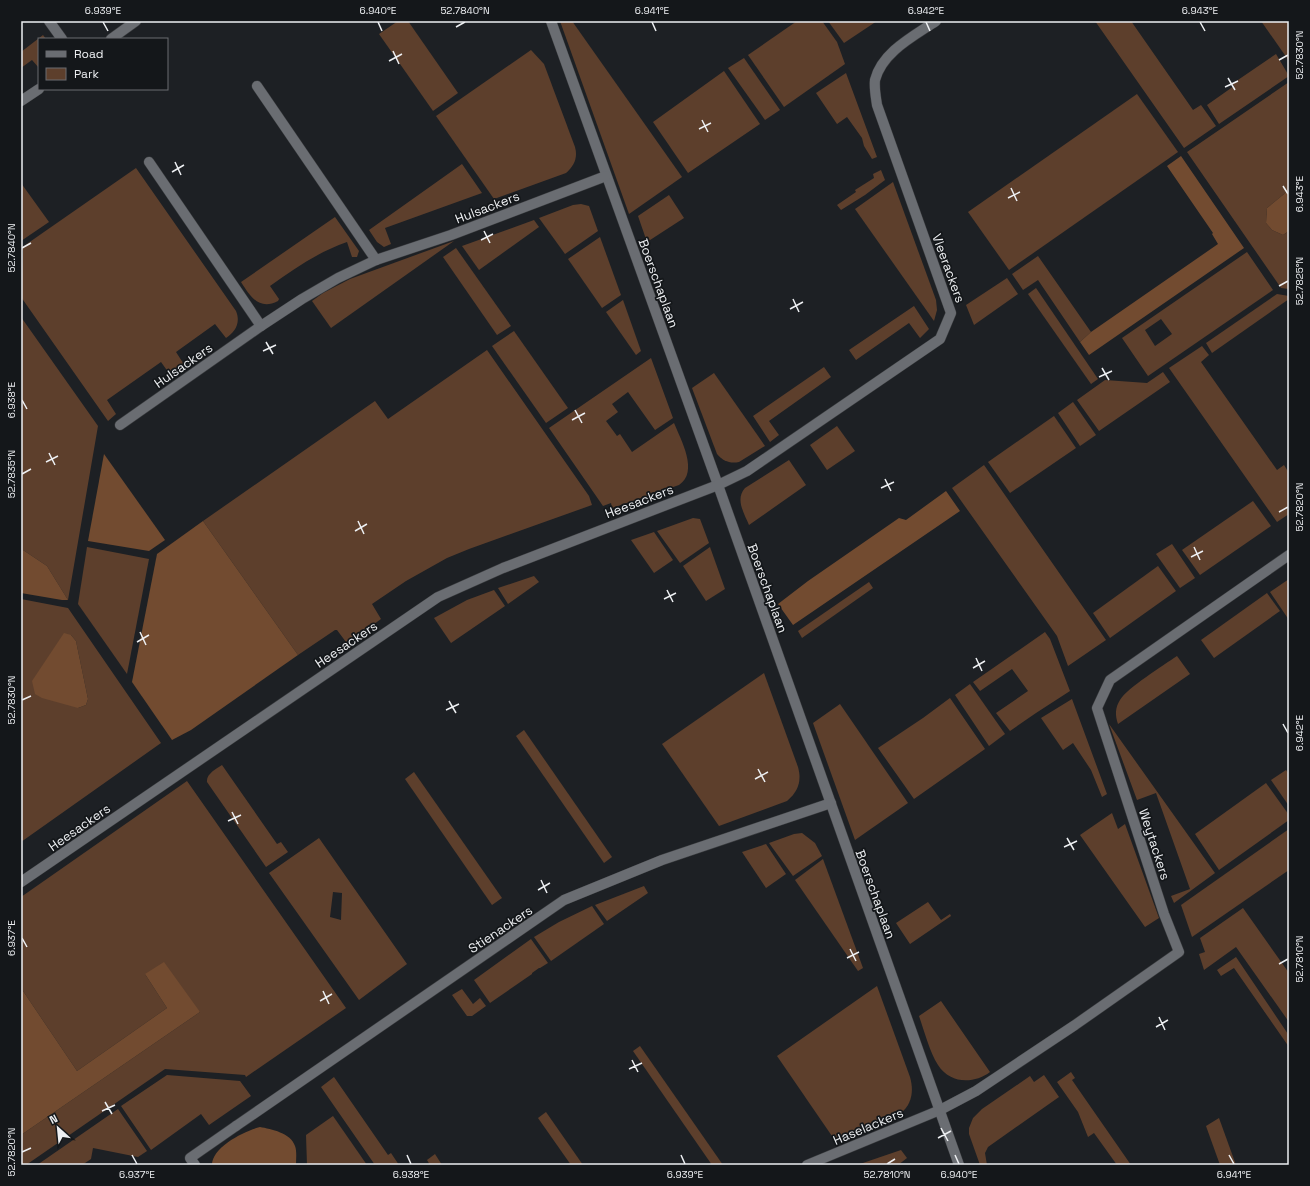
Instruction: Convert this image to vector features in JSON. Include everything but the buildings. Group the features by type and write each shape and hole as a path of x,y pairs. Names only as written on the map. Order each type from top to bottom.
{"street":[{"path":"49,21 61,38"},
{"path":"112,38 136,21"},
{"name":"Boerschaplaan","path":"551,21 718,485 959,1165"},
{"name":"Vleerackers","path":"718,485 747,471 940,339 951,313 877,105 875,81 884,61 903,43 936,21"},
{"path":"257,86 376,260"},
{"path":"21,101 38,90"},
{"path":"149,162 261,326"},
{"name":"Hulsackers","path":"120,425 261,326 302,299 338,278 376,260 451,235 606,176"},
{"name":"Heesackers","path":"21,882 438,597 503,568 718,485"},
{"name":"Weytackers","path":"940,1110 976,1091 1075,1026 1179,952 1162,907 1097,708 1110,680 1289,554"},
{"name":"Stienackers","path":"195,1165 190,1158 564,900 662,860 830,803"},
{"name":"Haselackers","path":"807,1165 940,1110"}],"green space":[{"path":"398,21 408,21 458,93 433,111 379,34"},
{"path":"560,21 572,21 682,177 629,214"},
{"path":"797,21 822,21 837,42 845,64 784,107 748,55"},
{"path":"828,21 877,21 844,43"},
{"path":"1095,21 1131,21 1193,110 1201,105 1216,126 1184,148"},
{"path":"1261,21 1289,21 1289,61"},
{"path":"38,39 38,67 32,60 21,68 21,52"},
{"path":"531,50 544,64 575,147 576,158 571,168 566,173 494,199 436,116"},
{"path":"1276,54 1289,76 1219,124 1207,105 1234,86 1232,84"},
{"path":"744,58 780,110 765,120 728,68"},
{"path":"724,71 760,124 688,173 653,122"},
{"path":"846,73 877,157 872,159 864,146 862,138 847,117 837,124 816,93"},
{"path":"1289,82 1289,190 1267,208 1266,223 1272,230 1283,235 1289,231 1289,289 1281,288 1187,152"},
{"path":"1137,94 1178,152 1009,270 968,212"},
{"path":"462,164 482,193 385,228 391,244 384,247 377,242 369,230"},
{"path":"136,168 236,311 238,319 236,327 226,338 215,324 176,352 185,366 173,376 171,376 161,362 107,400 116,414 108,421 21,297 23,251 21,248"},
{"path":"881,170 885,180 841,210 837,205 856,192 855,190 874,178 873,174"},
{"path":"893,182 936,300 937,310 934,321 855,209"},
{"path":"21,183 49,222 21,241"},
{"path":"669,195 684,218 647,242 638,216"},
{"path":"581,204 589,206 598,231 565,254 539,218 573,205"},
{"path":"335,217 359,251 357,257 352,257 347,242 336,246 297,267 270,286 279,299 278,301 271,304 265,304 260,303 252,297 241,282"},
{"path":"534,220 539,227 479,270 462,246"},
{"path":"600,237 621,295 602,308 568,259"},
{"path":"454,241 331,328 312,301 323,293 350,279"},
{"path":"456,248 511,326 497,335 443,257"},
{"path":"1247,252 1273,290 1148,376 1122,338","holes":["1161,319 1172,334 1155,346 1145,330"]},
{"path":"1038,256 1091,332 1080,342 1038,280 1023,290 1012,274"},
{"path":"1007,278 1018,294 974,325 966,305"},
{"path":"1036,288 1098,379 1091,384 1028,294"},
{"path":"1277,294 1289,296 1289,299 1212,353 1206,343"},
{"path":"623,300 641,351 636,355 606,312"},
{"path":"914,306 929,329 920,338 909,323 856,360 849,350"},
{"path":"21,317 98,426 68,600 47,566 21,550"},
{"path":"514,331 568,408 546,423 492,346"},
{"path":"1202,346 1209,355 1201,362 1277,470 1284,465 1289,473 1289,514 1277,522 1169,368"},
{"path":"487,350 589,496 592,505 447,558 406,581 372,604 381,619 348,643 337,630 335,630 298,655 203,521 375,401 388,419"},
{"path":"651,358 673,418 655,430 628,392 612,404 618,412 606,421 617,436 620,434 632,452 674,423 687,456 688,472 685,479 679,485 612,508 611,503 603,506 549,428"},
{"path":"824,367 831,377 769,421 779,435 770,442 753,416"},
{"path":"1163,372 1170,382 1099,431 1077,400 1105,380 1147,383"},
{"path":"714,373 765,446 739,462 733,463 727,461 717,454 692,388"},
{"path":"1073,402 1096,435 1080,446 1058,413"},
{"path":"1054,416 1076,448 1010,493 988,462"},
{"path":"837,426 855,451 827,470 810,445"},
{"path":"789,460 806,485 749,525 741,506 742,492 745,488"},
{"path":"984,465 1106,640 1068,666 1057,636 952,488"},
{"path":"1253,501 1271,526 1200,575 1182,550"},
{"path":"693,518 700,519 709,543 680,563 657,531"},
{"path":"654,532 673,560 654,573 631,540"},
{"path":"1172,544 1195,578 1180,588 1156,554"},
{"path":"87,547 149,559 127,674 78,604"},
{"path":"710,547 725,589 706,601 683,566"},
{"path":"1158,566 1176,591 1110,638 1093,613"},
{"path":"534,576 539,582 508,604 498,588"},
{"path":"1289,579 1289,620 1270,592"},
{"path":"869,582 873,588 802,638 798,631"},
{"path":"494,590 505,606 451,643 434,618 467,600"},
{"path":"1267,593 1280,611 1214,658 1201,640"},
{"path":"21,599 68,608 161,743 21,842","holes":["71,635 76,641 88,699 86,705 78,708"]},
{"path":"1045,632 1050,639 1070,691 1010,731 996,713 1028,691 1012,669 980,691 973,682"},
{"path":"1177,656 1190,674 1118,724 1116,709 1118,703 1124,695 1146,677"},
{"path":"764,673 798,767 800,777 798,786 794,794 787,801 719,826 662,744"},
{"path":"970,684 1005,734 989,746 955,695"},
{"path":"950,698 985,749 914,799 878,748"},
{"path":"1072,699 1107,794 1102,797 1091,770 1073,743 1063,750 1041,718"},
{"path":"840,704 908,803 855,840 813,723"},
{"path":"1109,724 1215,873 1174,903 1171,896 1190,889 1156,793 1137,800"},
{"path":"524,730 612,857 604,863 516,736"},
{"path":"222,765 277,844 281,842 288,852 266,867 207,782 210,774"},
{"path":"1286,770 1289,774 1289,806 1271,780"},
{"path":"414,772 502,898 492,905 405,779"},
{"path":"187,781 346,1008 246,1077 245,1075 165,1069 26,1165 21,1165 21,1135 200,1012 145,974 167,1008 77,1071 21,988 21,897"},
{"path":"1266,783 1289,815 1289,820 1219,870 1195,834"},
{"path":"1112,813 1118,829 1125,824 1159,918 1145,927 1080,835"},
{"path":"1289,829 1289,870 1192,937 1181,905"},
{"path":"802,833 815,843 822,856 793,876 769,843 794,834"},
{"path":"319,838 407,964 359,1000 269,873","holes":["333,892 342,893 341,920 330,917"]},
{"path":"766,844 786,874 766,888 742,852"},
{"path":"823,859 863,968 858,971 795,880"},
{"path":"644,886 648,893 607,921 595,905"},
{"path":"928,902 941,920 950,914 951,916 910,944 896,923"},
{"path":"592,906 604,924 551,961 534,937 559,922"},
{"path":"1243,908 1289,973 1289,1022 1236,947 1204,970 1199,954 1205,952 1200,938"},
{"path":"531,939 548,963 490,1003 474,980"},
{"path":"1236,957 1288,1034 1289,1047 1234,968 1221,976 1217,970"},
{"path":"877,986 910,1077 912,1092 910,1101 908,1106 901,1113 834,1139 777,1056"},
{"path":"462,989 473,1004 480,998 486,1006 472,1016 467,1016 452,995"},
{"path":"941,1001 990,1072 984,1076 970,1080 956,1079 943,1071 935,1060 919,1016"},
{"path":"640,1046 723,1165 712,1165 633,1051"},
{"path":"1071,1072 1075,1078 1072,1080 1131,1165 1117,1165 1094,1133 1088,1137 1078,1112 1057,1082"},
{"path":"167,1075 240,1081 251,1096 209,1125 201,1114 151,1150 121,1106"},
{"path":"1044,1075 1059,1097 988,1147 985,1153 987,1165 980,1165 969,1134 969,1128 973,1118 982,1109 1030,1076 1034,1082"},
{"path":"334,1077 388,1155 391,1153 399,1165 375,1165 321,1087"},
{"path":"118,1109 147,1151 138,1157 93,1148 91,1159 82,1165 37,1165"},
{"path":"546,1112 583,1165 571,1165 538,1118"},
{"path":"333,1116 367,1165 307,1165 306,1135"},
{"path":"1219,1118 1236,1165 1220,1165 1206,1126"},
{"path":"901,1150 907,1158 898,1165 857,1165"},
{"path":"435,1154 442,1165 430,1165 427,1160"}],"shaded area":[{"path":"1181,156 1244,248 1089,355 1080,342 1091,332 1218,244 1212,234 1213,233 1167,166"},
{"path":"1289,190 1289,231 1283,235 1272,230 1266,223 1267,208"},
{"path":"104,454 165,540 149,551 88,541"},
{"path":"946,491 960,511 793,625 778,604 808,581 899,518 906,520"},
{"path":"203,521 298,655 191,730 172,740 132,682 157,554"},
{"path":"21,550 47,566 68,600 21,593"},
{"path":"64,633 71,635 76,641 88,699 86,705 78,708 42,698 35,694 32,681"},
{"path":"164,962 200,1012 21,1135 21,988 77,1071 167,1008 145,974"},
{"path":"260,1127 280,1132 293,1142 296,1148 296,1165 212,1165 213,1158 223,1146 238,1136"}]}
